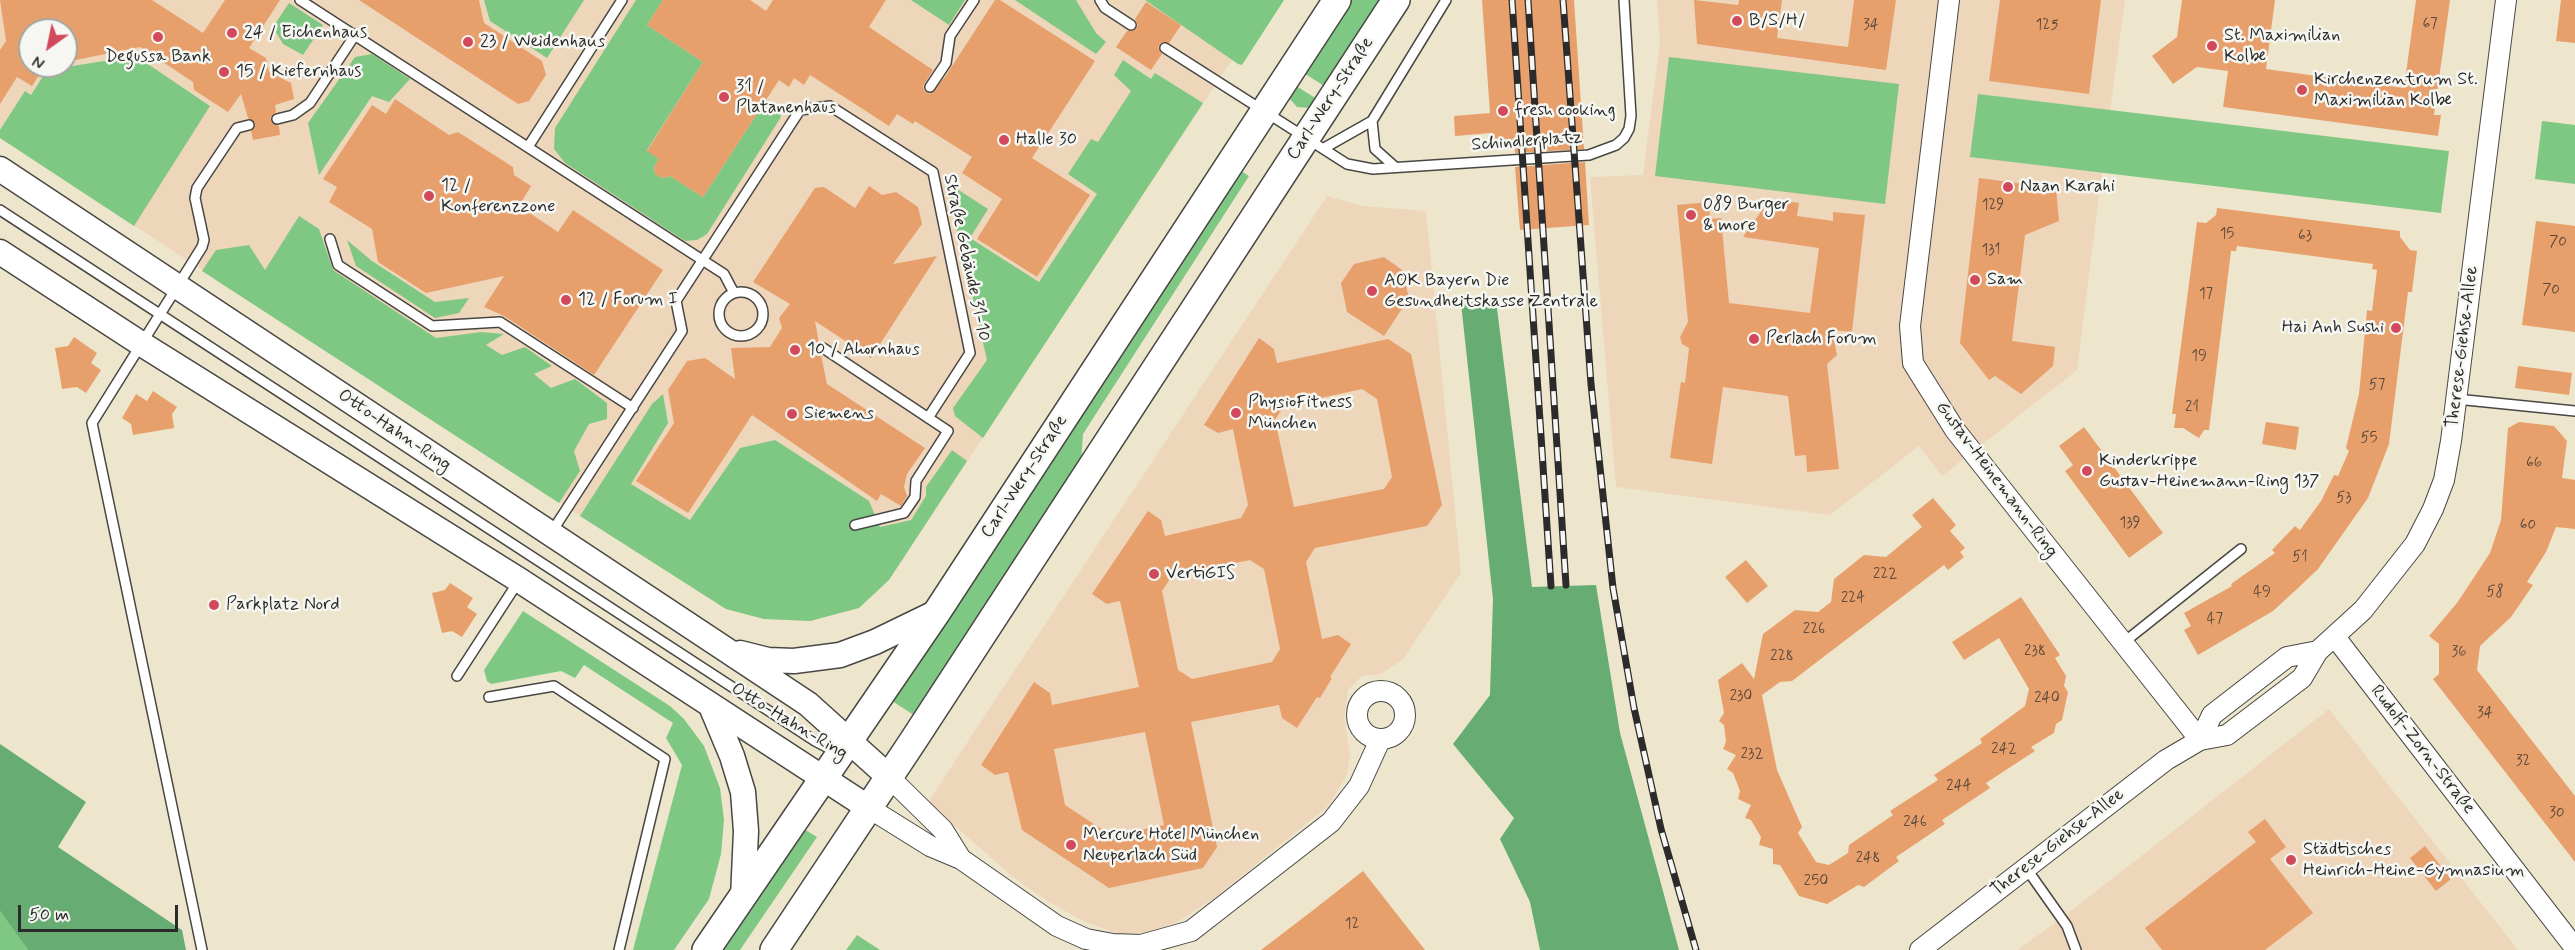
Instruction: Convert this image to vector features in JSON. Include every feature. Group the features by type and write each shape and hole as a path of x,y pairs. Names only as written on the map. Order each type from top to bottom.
{"main road":[{"name":"Carl-Wery-Straße","path":"706,950 824,778 850,754 937,612 1337,0"},
{"name":"Carl-Wery-Straße","path":"774,950 1316,142 1396,0"}],"street":[{"name":"Gustav-Heinemann-Ring","path":"1949,0 1910,326 1913,363 1955,430 2200,740"},
{"name":"Therese-Giehse-Allee","path":"1920,950 2166,760 2200,740 2227,735 2302,678 2318,651 2364,610 2415,544 2433,509 2444,480 2506,0"},
{"name":"Otto-Hahn-Ring","path":"0,169 808,704 850,754 889,777"},
{"name":"Otto-Hahn-Ring","path":"0,252 140,343 519,580 869,808"},
{"path":"725,650 768,660 817,660 875,642 937,612"},
{"name":"Rudolf-Zorn-Straße","path":"2335,637 2575,948"},
{"path":"711,706 732,756 743,792 746,831 743,898"},
{"path":"869,808 930,846 962,859 1056,926 1074,934 1113,944 1141,947 1191,931 1324,828 1347,804 1359,786 1380,740"},
{"path":"889,777 943,830 962,859"}],"lane":[{"path":"300,0 724,274 734,293"},
{"path":"528,147 622,0"},
{"path":"930,87 946,63 950,36 974,0"},
{"path":"1100,0 1105,8 1131,25"},
{"path":"1397,167 1388,163 1375,149 1372,141 1372,121 1446,0"},
{"name":"Schindlerplatz","path":"1165,48 1263,113 1316,142 1335,158 1347,164 1373,169 1589,155 1616,145 1624,138 1631,116 1624,0"},
{"path":"277,119 300,112 310,104 355,34"},
{"name":"Straße Gebäude 31-10","path":"550,535 682,332 676,301 800,110 830,106 933,172 970,353 928,418"},
{"path":"1316,142 1372,121"},
{"path":"202,950 92,423 204,240 195,198 197,188 237,128 249,125"},
{"name":"Otto-Hahn-Ring","path":"0,210 815,741 850,754"},
{"path":"330,239 338,265 432,326 500,322 633,408"},
{"path":"734,293 749,293 763,309 762,324 751,335 736,336 724,329 720,323 720,308 723,302 734,293"},
{"path":"823,348 948,431 916,481 915,496 904,513 855,525"},
{"path":"2456,399 2575,411"},
{"path":"2123,643 2241,549"},
{"path":"457,676 519,580"},
{"path":"489,697 554,686 665,759 619,950"},
{"path":"2026,868 2067,926 2076,950"}],"shaded area":[{"path":"0,0 1243,0 1251,31 889,580 859,608 810,621 764,619 726,609 0,138"},
{"path":"1657,0 2125,0 2110,111 1978,95 1971,157 2102,172 2077,370 1942,476 1919,446 1830,515 1616,487 1590,177 1643,175 1660,42"},
{"path":"1327,196 1362,206 1426,211 1461,573 1403,659 1381,674 1362,676 1348,690 1344,718 1350,754 1347,775 1328,806 1217,896 1176,923 1143,933 1119,934 1083,921 1049,902 1012,876 928,802"},
{"name":"Städtisches Heinrich-Heine-Gymnasium","path":"2329,709 2518,950 2018,950 2071,911"}],"green space":[{"path":"484,0 584,0 547,58 490,21"},
{"path":"636,0 663,0 647,25 703,62 647,150 659,159 654,167 655,174 662,178 670,176 703,197 766,100 776,106 781,117 707,234 697,240 685,241 565,163 554,149 555,128"},
{"path":"911,0 965,0 949,25"},
{"path":"1015,0 1076,0 1096,33 1106,42 1096,54"},
{"path":"1145,0 1284,0 1242,65"},
{"path":"1344,0 1387,0 1329,89 1299,70"},
{"path":"289,3 323,25 303,55 283,44 273,27"},
{"path":"372,54 410,79 389,102 372,96 319,175 308,123 355,57"},
{"path":"136,56 210,106 134,226 0,138 0,130 25,91 31,95 42,78 78,78 78,65"},
{"path":"1669,57 1899,84 1885,204 1655,176"},
{"path":"1123,60 1151,79 1155,73 1203,103 983,438 955,416 953,408 987,360 949,195 954,187 988,209 970,238 1039,282 1097,194 1068,174 1091,139 1098,142 1131,91 1114,75"},
{"path":"1290,82 1320,101 1310,108 1297,107 1289,98"},
{"path":"1978,94 2449,151 2441,213 1970,157"},
{"path":"2542,121 2575,125 2575,184 2535,179"},
{"path":"1235,167 1249,176 1083,434 1081,464 920,719 889,699"},
{"path":"299,216 319,229 333,270 436,338 481,332 504,334 486,345 502,355 525,347 552,366 534,374 551,388 575,379 607,403 607,419 589,424 574,451 580,471 559,503 202,271 216,250 249,245 265,270"},
{"path":"347,240 372,261 435,302 469,298 459,313 435,318 356,266"},
{"path":"1496,301 1532,587 1596,585 1620,733 1679,950 1540,950 1530,902 1500,839 1514,818 1453,744 1490,695 1493,599 1461,303"},
{"path":"663,394 668,423 631,484 690,520 740,448 775,440 869,501 880,527 911,520 926,496 926,487 952,450 967,461 889,580 859,608 810,621 764,619 726,609 580,516 652,404"},
{"path":"523,611 670,706 684,719 704,746 720,788 724,820 721,854 709,899 674,950 633,950 682,765 666,738 673,723 584,665 575,678 561,671 491,684 487,681 484,670"},
{"path":"0,744 86,802 58,847 182,930 186,950 28,950 0,911"},
{"path":"804,829 817,837 740,950 719,950"},
{"path":"0,911 3,915 28,950 0,950"},
{"path":"857,935 880,950 846,950"}],"building":[{"name":"15 / Kiefernhaus","path":"0,0 152,0 203,33 225,0 280,0 249,48 266,58 269,72 291,83 294,99 275,105 276,112 270,118 273,124 279,126 280,135 253,140 251,131 255,123 248,118 241,94 228,112 194,90 193,82 140,47 78,60 78,18 18,18 18,78 0,104 0,50 6,41"},
{"name":"23 / Weidenhaus","path":"359,0 479,0 484,23 542,61 546,75 529,101 518,104"},
{"path":"663,0 750,0 766,11 773,0 886,0 869,27 933,70 923,86 924,90 930,94 945,77 995,0 1000,0 1095,61 1032,158 1090,195 1037,277 977,239 1002,199 962,173 972,157 915,121 913,124 897,114 889,126 810,75 804,85 794,78 789,87 779,80 703,197 670,176 662,178 655,174 654,167 659,159 647,151 703,62 647,25"},
{"path":"1482,0 1574,0 1584,149 1515,153 1514,142 1492,143 1491,133 1455,136 1454,116 1490,113"},
{"path":"1694,0 1738,5 1739,0 1782,0 1777,38 1848,47 1854,0 1896,0 1886,70 1697,44"},
{"path":"2000,0 2101,0 2089,94 1989,81"},
{"path":"2182,0 2275,0 2266,69 2404,88 2416,0 2450,0 2434,115 2441,115 2438,136 2223,107 2228,71 2197,67 2173,84 2152,56 2177,37"},
{"path":"2561,0 2575,0 2575,43 2556,41"},
{"path":"1146,2 1181,25 1169,43 1160,44 1158,48 1162,54 1151,70 1116,47 1127,31 1136,29 1138,25 1135,19"},
{"name":"15 / Kiefernhaus","path":"19,78 37,78 32,86"},
{"path":"395,99 449,135 458,132 513,167 514,175 531,186 519,206 558,232 573,210 663,270 594,375 504,316 484,307 504,276 426,293 378,262 372,229 329,202 337,187 323,179 372,105 386,114"},
{"path":"1585,162 1589,225 1520,230 1515,167"},
{"path":"1979,178 2056,188 2059,221 2025,235 2012,341 2055,347 2053,366 2021,394 1995,376 1989,380 1960,343"},
{"name":"10 / Ahornhaus","path":"869,186 882,195 896,192 918,207 922,224 893,264 937,256 871,358 815,321 819,343 816,348 821,355 827,384 925,448 907,474 904,487 907,496 901,506 881,494 877,501 752,415 688,513 636,481 674,423 668,390 687,361 705,358 735,379 731,348 770,347 782,328 779,318 790,304 753,282 815,188 824,187 855,208"},
{"name":"Perlach Forum","path":"1778,200 1799,203 1797,216 1833,221 1833,212 1865,215 1852,332 1832,330 1837,355 1827,364 1839,469 1807,472 1806,455 1795,456 1788,396 1723,387 1712,464 1670,458 1681,382 1685,383 1689,348 1682,344 1680,337 1688,322 1677,205 1709,202 1710,219 1721,218 1729,303 1810,313 1819,248 1743,237 1762,210"},
{"path":"2217,208 2400,231 2400,237 2410,250 2417,251 2412,292 2408,292 2389,444 2368,498 2318,569 2297,589 2273,611 2198,655 2184,630 2191,626 2184,613 2232,586 2231,584 2275,553 2272,550 2295,526 2300,530 2321,501 2334,475 2338,476 2349,451 2346,448 2359,394 2367,310 2372,311 2377,270 2372,269 2373,264 2237,246 2236,251 2231,251 2209,430 2204,430 2199,438 2183,428 2174,428 2176,414 2172,414 2197,222 2206,223 2216,215"},
{"path":"2536,221 2575,226 2575,332 2522,325"},
{"path":"1384,257 1402,270 1409,298 1384,336 1347,312 1341,283 1354,264"},
{"path":"74,337 97,353 91,363 101,370 86,393 77,387 62,389 55,348 68,346"},
{"path":"1259,338 1274,349 1277,363 1388,339 1411,354 1442,505 1427,526 1315,548 1306,562 1322,639 1338,635 1351,644 1320,698 1317,697 1297,728 1282,718 1279,705 1191,722 1217,847 1203,868 1109,888 1022,830 1008,772 995,775 981,765 1034,682 1050,693 1052,705 1139,687 1120,601 1107,604 1092,594 1148,511 1161,520 1165,536 1241,518 1248,505 1233,429 1218,433 1204,425","holes":["1362,389 1377,399 1392,477 1384,489 1294,507 1275,420 1284,406","1250,560 1264,569 1280,649 1272,662 1192,679 1178,670 1162,591 1172,576","1145,732 1164,825 1112,836 1065,805 1054,749"]},
{"path":"2518,366 2572,373 2569,395 2515,388"},
{"path":"153,391 177,407 172,414 174,428 133,435 131,424 122,418 136,394 147,401"},
{"path":"2266,422 2299,427 2296,450 2262,444"},
{"path":"2519,422 2554,426 2567,441 2562,478 2575,480 2575,529 2556,527 2546,552 2527,582 2533,585 2511,617 2480,646 2477,670 2575,796 2575,862 2433,679 2439,674 2439,644 2429,636 2457,603 2490,553 2501,520 2508,428"},
{"path":"2084,427 2163,533 2129,558 2065,471 2073,465 2059,446"},
{"path":"1933,498 1956,525 1950,531 1965,548 1960,552 1964,557 1948,570 1944,565 1792,681 1780,682 1762,695 1777,770 1802,827 1798,833 1816,862 1829,865 1848,853 1849,845 1893,815 1890,811 1938,780 1934,775 1982,743 1980,739 2025,706 2029,689 1999,638 1964,660 1952,642 2021,597 2060,655 2055,658 2066,676 2064,686 2068,692 2062,720 2056,724 2054,733 2031,747 2035,751 1986,783 1990,788 1942,820 1945,824 1896,857 1899,861 1864,887 1858,885 1827,904 1799,896 1780,865 1773,864 1773,849 1759,845 1761,837 1751,820 1745,818 1751,805 1738,799 1740,791 1733,773 1727,769 1736,755 1723,749 1726,742 1724,725 1719,721 1724,713 1718,680 1742,663 1754,679 1763,634 1795,610 1818,612 1831,602 1834,579 1864,555 1886,557 1922,527 1912,515"},
{"path":"1746,560 1768,586 1747,603 1725,577"},
{"path":"450,583 473,598 467,607 477,614 462,637 452,631 442,633 432,593 445,590"},
{"path":"2265,819 2286,847 2270,859 2313,913 2265,950 2162,950 2145,928 2256,842 2248,832"},
{"path":"2425,846 2451,879 2436,891 2410,858"},
{"path":"1363,871 1425,950 1261,950 1312,911"}],"railway":[{"path":"1512,0 1551,586"},
{"path":"1528,0 1566,585"},
{"path":"1563,0 1591,384 1613,588 1634,708 1661,829 1696,950"}],"place":[{"name":"B/S/H/","path":"1737,21"},
{"name":"24 / Eichenhaus","path":"232,33"},
{"name":"Degussa Bank","path":"158,37"},
{"name":"23 / Weidenhaus","path":"468,42"},
{"name":"St. Maximilian Kolbe","path":"2212,46"},
{"name":"15 / Kiefernhaus","path":"224,72"},
{"name":"Kirchenzentrum St. Maximilian Kolbe","path":"2302,90"},
{"name":"31 / Platanenhaus","path":"724,97"},
{"name":"fresh cooking","path":"1503,111"},
{"name":"Halle 30","path":"1004,140"},
{"name":"Naan Karahi","path":"2008,187"},
{"name":"12 / Konferenzzone","path":"429,196"},
{"name":"089 Burger & more","path":"1691,215"},
{"name":"Sam","path":"1975,280"},
{"name":"AOK Bayern Die Gesundheitskasse Zentrale","path":"1372,291"},
{"name":"12 / Forum I","path":"566,300"},
{"name":"Hai Anh Sushi","path":"2396,328"},
{"name":"Perlach Forum","path":"1754,339"},
{"name":"10 / Ahornhaus","path":"795,350"},
{"name":"PhysioFitness München","path":"1236,413"},
{"name":"Siemens","path":"792,414"},
{"name":"Kinderkrippe Gustav-Heinemann-Ring 137","path":"2087,471"},
{"name":"VertiGIS","path":"1154,574"},
{"name":"Parkplatz Nord","path":"214,605"},
{"name":"Mercure Hotel München Neuperlach Süd","path":"1071,845"},
{"name":"Städtisches Heinrich-Heine-Gymnasium","path":"2291,860"}]}
